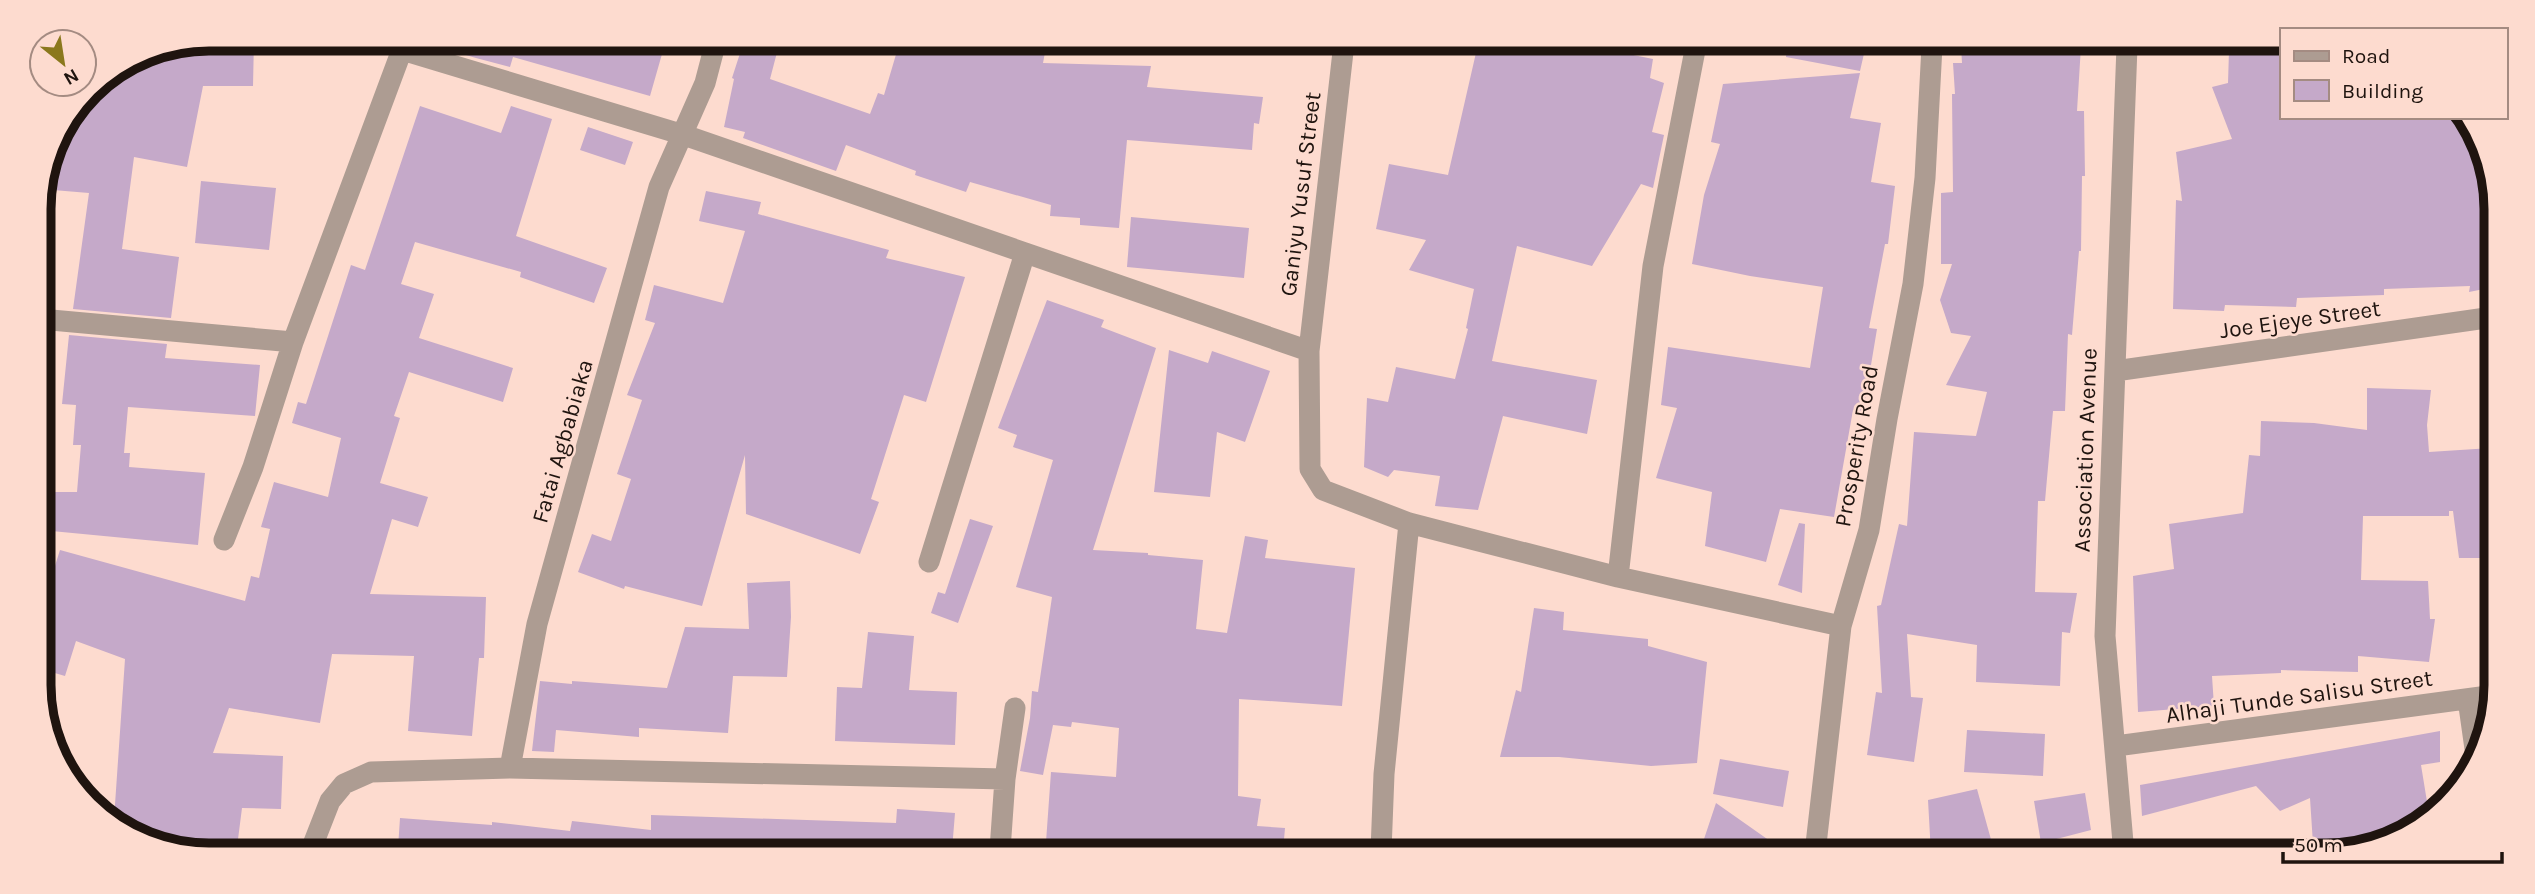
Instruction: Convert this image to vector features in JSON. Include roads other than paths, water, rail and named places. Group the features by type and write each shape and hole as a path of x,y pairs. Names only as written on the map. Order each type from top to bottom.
{"street":[{"path":"224,540 253,467 293,342 401,51"},
{"path":"426,51 684,135 1309,351"},
{"name":"Fatai Agbabiaka","path":"510,768 537,624 659,187 705,83 713,51"},
{"name":"Ganiyu Yusuf Street","path":"1343,51 1309,351 1310,469 1323,490 1409,523 1618,577 1841,626"},
{"path":"1618,577 1653,266 1695,51"},
{"name":"Prosperity Road","path":"1816,843 1841,626 1869,530 1913,284 1925,178 1932,51"},
{"name":"Association Avenue","path":"2123,843 2105,636 2127,51"},
{"path":"929,562 1024,253"},
{"name":"Joe Ejeye Street","path":"2115,371 2484,318"},
{"path":"51,320 293,342"},
{"path":"1381,843 1384,774 1409,523"},
{"path":"2477,732 2478,698"},
{"name":"Alhaji Tunde Salisu Street","path":"2116,746 2478,698"},
{"path":"1000,843 1005,779 1015,708"},
{"path":"314,843 330,801 344,784 371,772 510,768 1005,779"}]}
